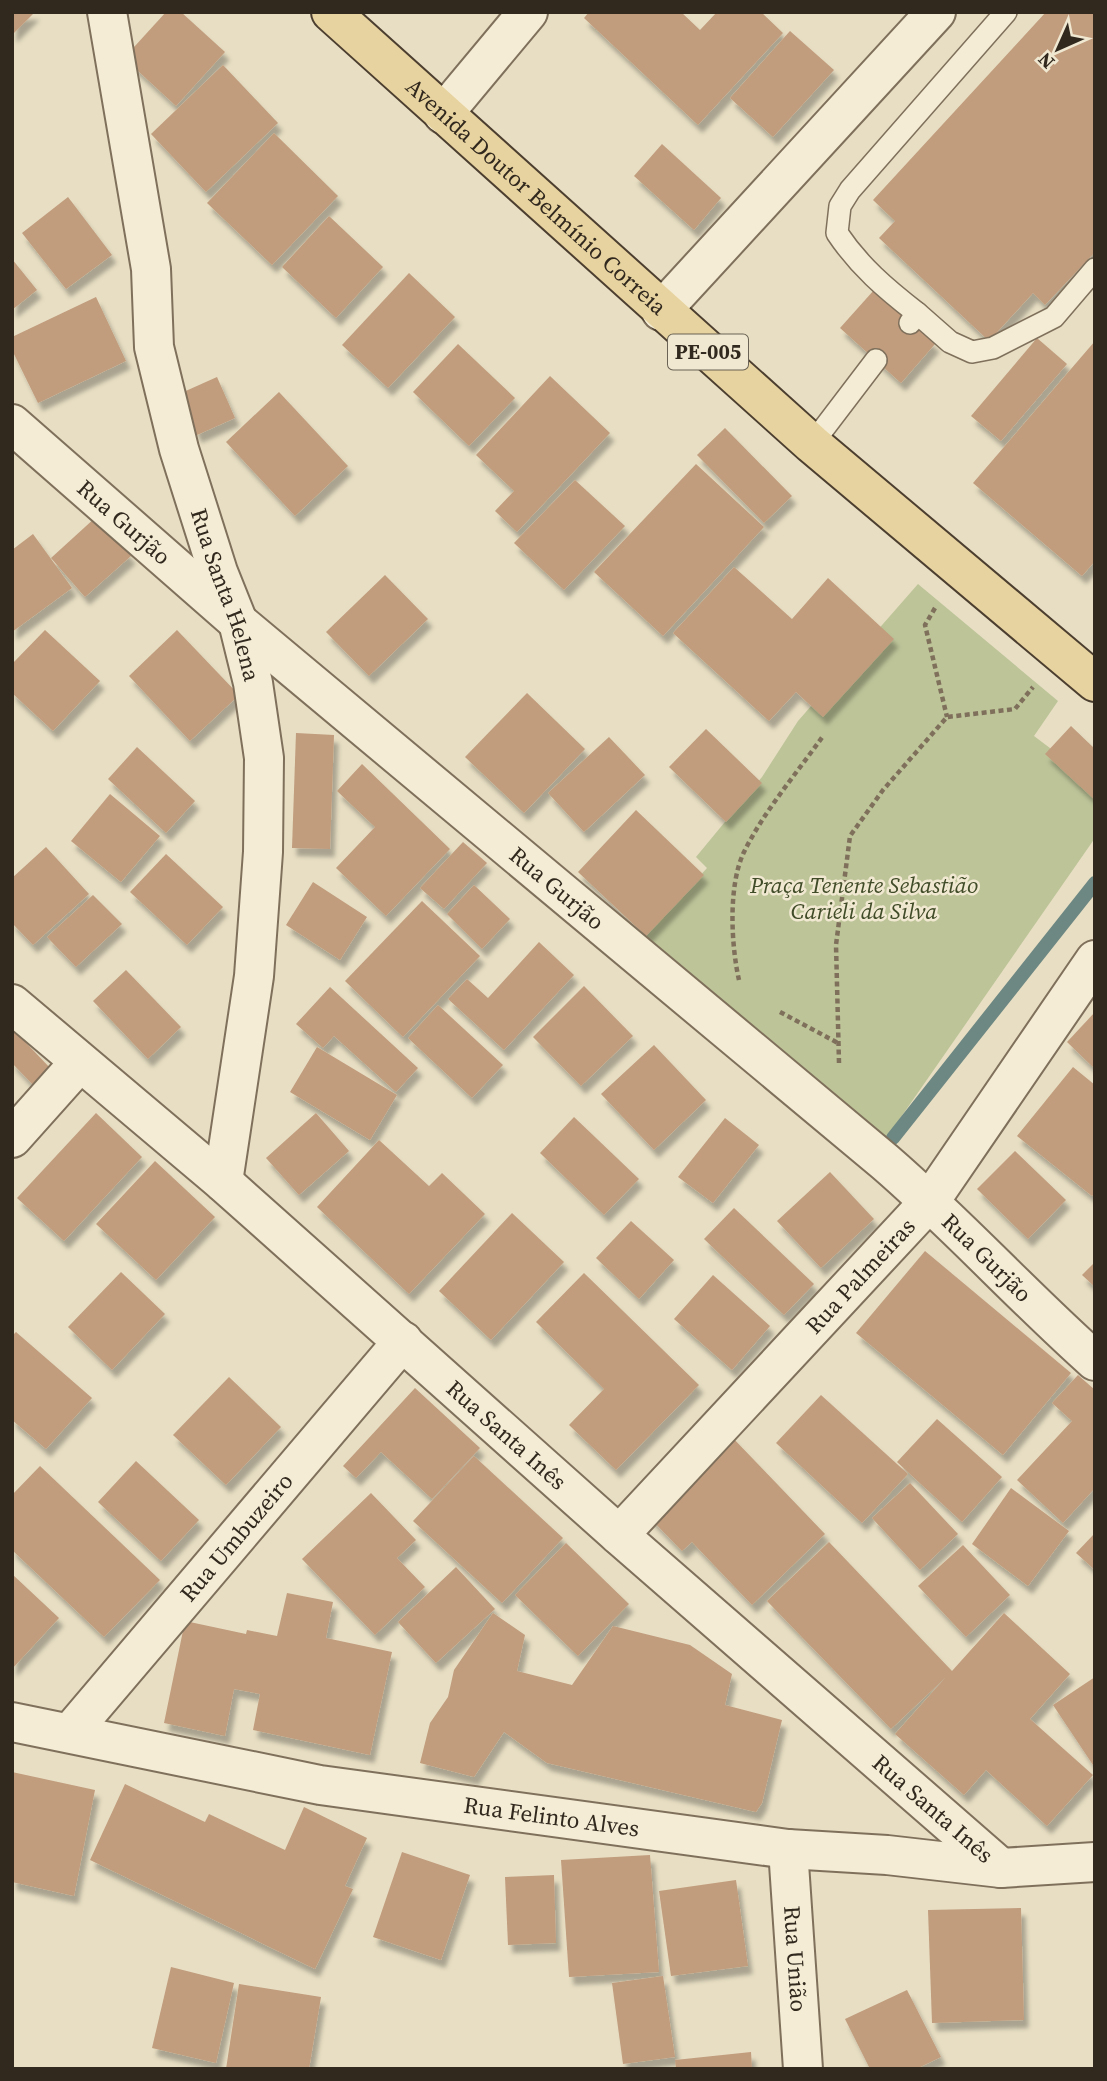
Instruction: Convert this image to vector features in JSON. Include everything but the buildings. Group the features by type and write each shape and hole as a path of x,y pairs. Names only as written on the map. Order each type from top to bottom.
{"main road":[{"name":"Avenida Doutor Belmínio Correia","path":"331,12 812,444 1095,682"}],"street":[{"name":"Rua Santa Helena","path":"107,12 152,269 154,347 179,449 218,572 238,622 253,683 264,758 263,852 254,976 223,1182"},
{"path":"443,114 528,12"},
{"path":"661,311 936,12"},
{"name":"Rua Gurjão","path":"12,424 238,622 930,1201 1031,1304 1095,1361"},
{"name":"Rua Palmeiras","path":"619,1535 930,1201 1095,960"},
{"name":"Rua Santa Inês","path":"12,1004 223,1182 619,1535 1001,1868"},
{"path":"12,1138 79,1063"},
{"name":"Rua Umbuzeiro","path":"70,1733 403,1341"},
{"name":"Rua Felinto Alves","path":"12,1722 320,1785 788,1849 887,1855 1001,1868 1095,1862"},
{"name":"Rua União","path":"788,1849 803,2069"}],"lane":[{"path":"1006,12 850,190 840,206 837,233 851,255 914,318 950,342 972,352 993,348 1054,317 1095,269"},
{"path":"812,444 876,360"}],"path":[{"path":"947,717 925,625 960,568"},
{"path":"833,1118 841,1103 836,945 850,836 883,790 947,717 1015,709 1061,653"},
{"path":"742,991 732,948 733,905 743,854 823,736"}],"green space":[{"name":"Praça Tenente Sebastião Carieli da Silva","path":"918,584 1058,701 1034,736 1095,782 1095,838 885,1140 645,937 707,868 696,857 762,777 798,721"}],"waterway":[{"path":"893,1138 1095,883"}]}
